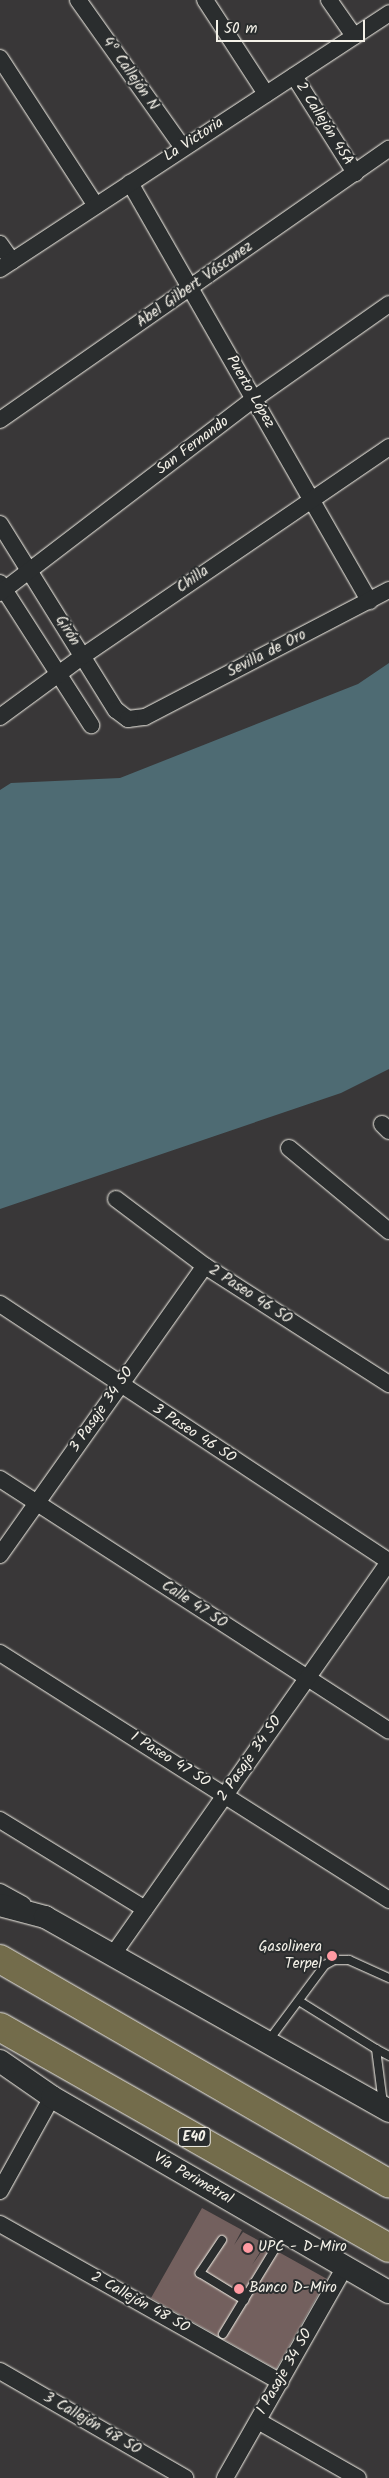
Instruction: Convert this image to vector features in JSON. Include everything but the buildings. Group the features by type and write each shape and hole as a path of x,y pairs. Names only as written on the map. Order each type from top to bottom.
{"highway":[{"path":"0,1959 389,2184"},
{"name":"E40","path":"0,2027 389,2248"}],"street":[{"name":"4º Callejón N","path":"78,0 183,148"},
{"path":"204,0 266,94"},
{"path":"329,0 354,36"},
{"name":"La Victoria","path":"6,265 389,13"},
{"path":"0,58 96,206"},
{"name":"2 Callejón 45A","path":"294,76 355,172"},
{"name":"Abel Gilbert Vásconez","path":"0,420 389,149"},
{"name":"Puerto López","path":"130,183 312,497 369,601"},
{"path":"0,244 6,265"},
{"name":"San Fernando","path":"1,589 30,571 254,399 389,304"},
{"name":"Chilla","path":"0,717 83,656 312,497 389,447"},
{"name":"Girón","path":"0,524 116,710 128,719 145,718"},
{"name":"Girón","path":"1,589 59,674 90,725"},
{"name":"Sevilla de Oro","path":"145,718 389,590"},
{"path":"289,1148 389,1231"},
{"name":"2 Paseo 46 SO","path":"116,1199 205,1266 389,1384"},
{"name":"3 Pasaje 34 SO","path":"0,1555 205,1266"},
{"name":"3 Paseo 46 SO","path":"0,1304 120,1386 389,1562"},
{"name":"Calle 47 SO","path":"0,1479 389,1731"},
{"name":"2 Pasaje 34 SO","path":"112,1956 389,1562"},
{"name":"1 Paseo 47 SO","path":"0,1653 225,1794 389,1900"},
{"path":"0,1820 145,1909"},
{"path":"0,1892 386,2110"},
{"path":"0,1904 44,1917"},
{"name":"Vía Perimetral","path":"0,2061 52,2097 389,2292"},
{"path":"0,2070 52,2097 0,2191"},
{"name":"2 Callejón 48 SO","path":"0,2224 280,2382"},
{"name":"1 Pasaje 34 SO","path":"225,2478 345,2267"},
{"name":"3 Callejón 48 SO","path":"0,2371 185,2478"},
{"path":"258,2421 358,2478"}],"lane":[{"path":"267,2043 325,1965 334,1960 349,1960 389,1978"},
{"path":"299,2001 389,2056"},
{"path":"376,2049 386,2110"},
{"path":"223,2334 285,2232"},
{"path":"222,2240 200,2273 244,2300"}],"water":[{"path":"389,663 389,1069 341,1093 0,1209 0,790 11,783 120,778 358,684"}],"place":[{"name":"Gasolinera Terpel","path":"332,1956"},
{"name":"UPC - D-Miro","path":"248,2248"},
{"name":"Banco D-Miro","path":"239,2289"}]}
